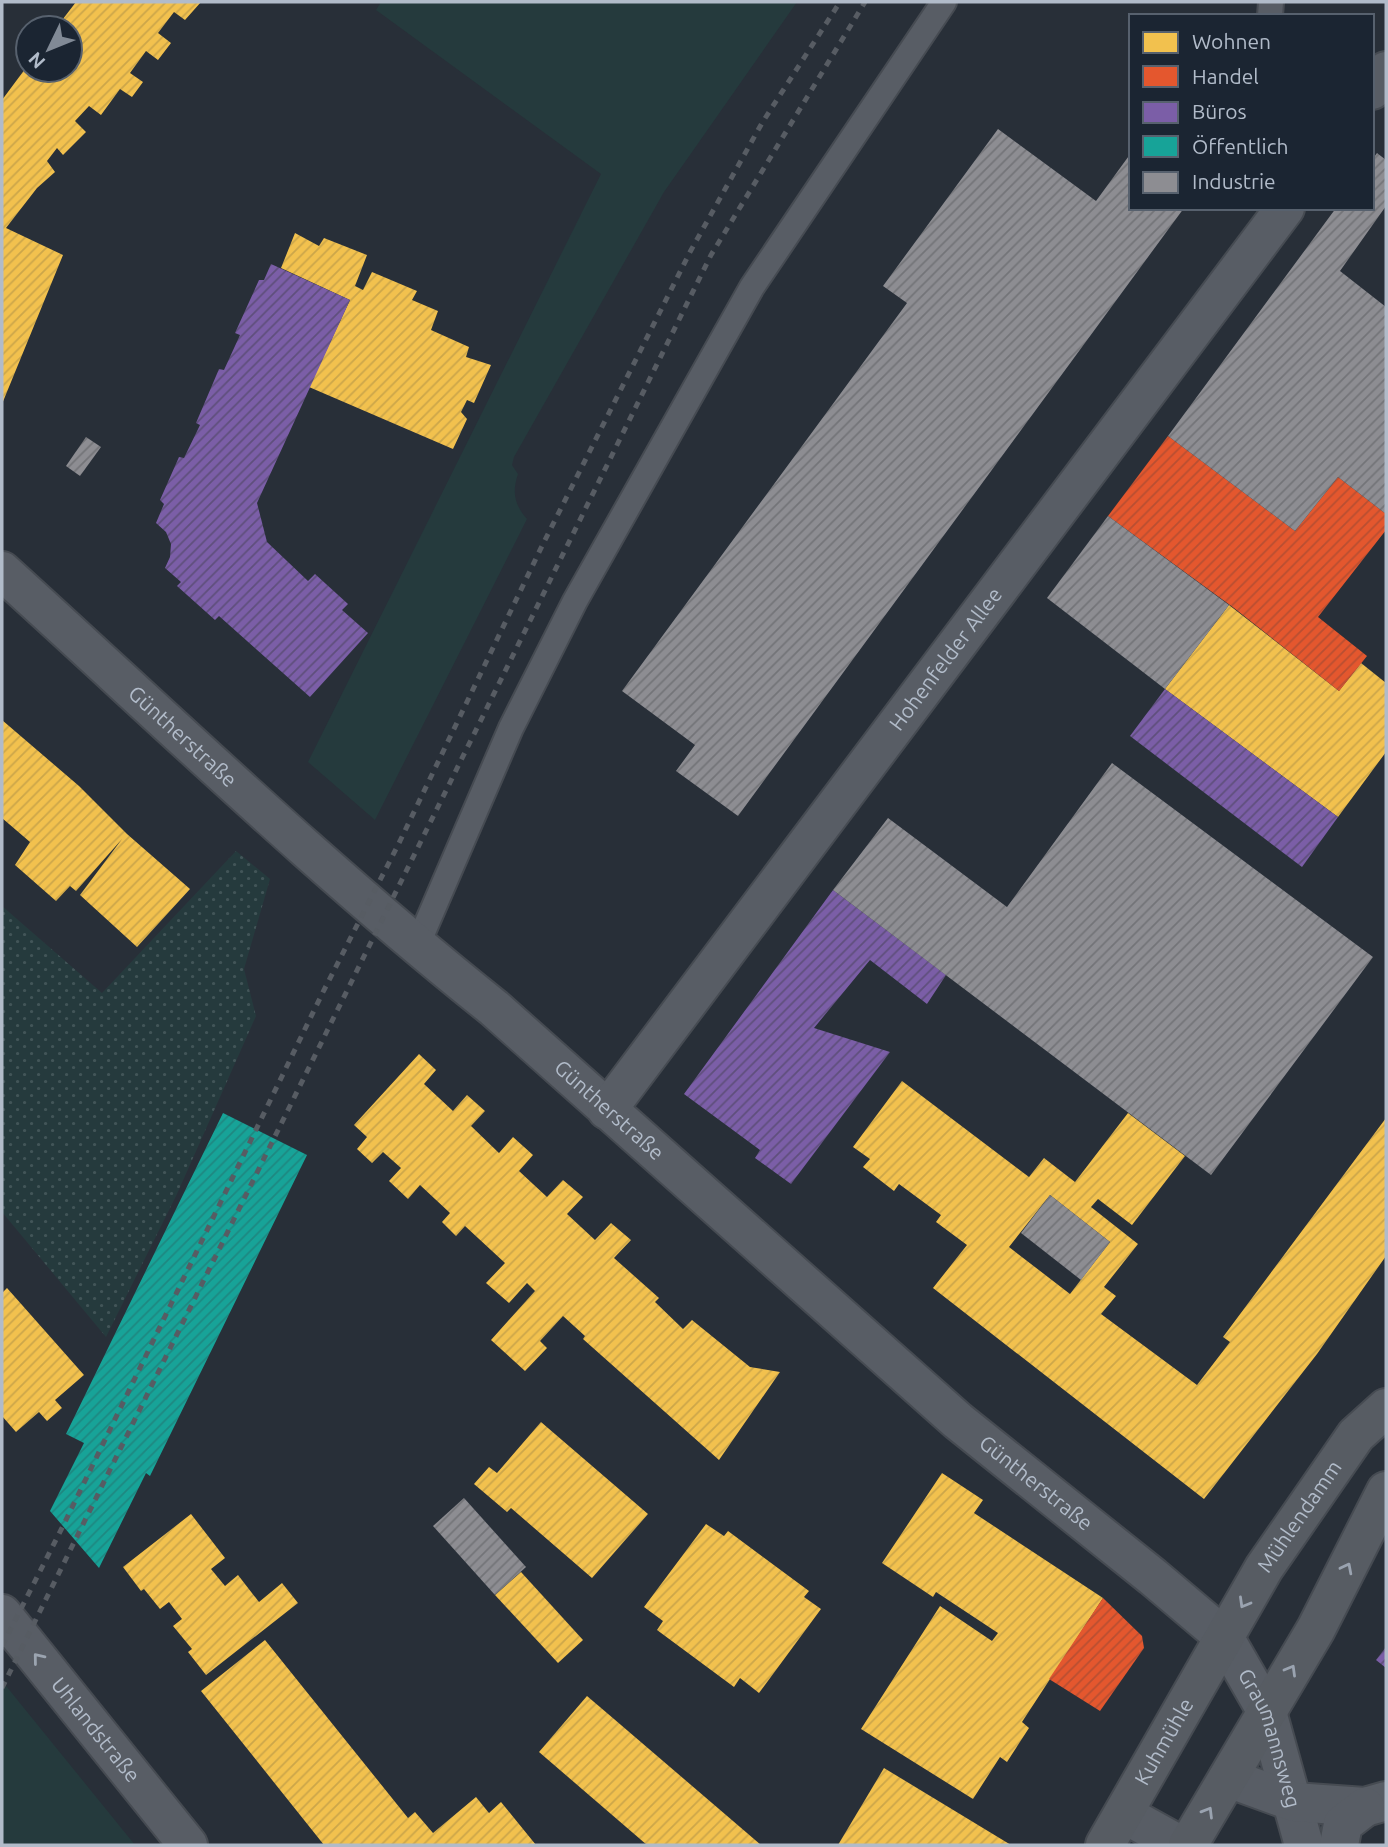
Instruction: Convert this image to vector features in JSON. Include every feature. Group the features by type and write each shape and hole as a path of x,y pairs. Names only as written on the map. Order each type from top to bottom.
{"main road":[{"name":"Mühlendamm","path":"1224,1637 1264,1569 1356,1434 1386,1408"},
{"path":"1188,1845 1315,1629 1386,1491"},
{"name":"Kuhmühle","path":"1114,1829 1224,1637"}],"street":[{"path":"1374,87 1386,71"},
{"name":"Hohenfelder Allee","path":"607,1110 1282,210"},
{"name":"Güntherstraße","path":"2,571 337,877 417,947 494,1008 958,1421 1224,1637"},
{"name":"Uhlandstraße","path":"2,1614 188,1845"},
{"name":"Graumannsweg","path":"1224,1637 1267,1712 1304,1845"},
{"path":"1228,1778 1294,1802 1376,1804"},
{"path":"1339,1845 1343,1824 1376,1804"},
{"path":"1114,1829 1180,1845"}],"lane":[{"path":"417,947 511,728 575,601 752,288 944,2"}],"green space":[{"path":"381,2 797,2 664,192 514,457 512,465 518,474 515,498 527,519 375,820 308,762 601,174 376,10"},
{"path":"236,851 270,879 244,969 256,1016 177,1194 106,1337 2,1212 2,906 102,993"},
{"path":"2,1681 135,1845 2,1845"}],"building: Wohnen":[{"path":"76,2 201,2 185,20 174,12 158,33 171,43 158,60 146,51 130,73 143,82 132,97 120,89 101,115 89,106 75,121 86,132 63,155 57,148 47,161 55,172 37,188 6,228 63,255 2,404 2,100 14,84 84,84 84,14 67,14"},
{"path":"295,233 319,246 324,238 367,255 355,286 363,290 372,272 417,291 412,300 438,311 431,330 469,347 466,357 491,365 474,403 467,400 461,412 467,419 453,449 309,387 350,300 281,268"},
{"path":"1229,605 1339,691 1361,663 1386,683 1386,752 1338,817 1165,689"},
{"path":"2,720 79,786 127,834 190,889 137,947 80,895 122,839 76,891 70,886 56,901 15,865 30,842 2,818"},
{"path":"419,1054 436,1070 424,1084 453,1111 467,1095 485,1111 471,1126 499,1153 513,1137 533,1155 519,1171 547,1197 563,1180 583,1197 567,1214 595,1240 611,1223 631,1240 614,1258 659,1298 655,1302 683,1329 692,1320 750,1367 780,1372 719,1460 583,1339 585,1336 563,1316 540,1341 547,1348 525,1371 491,1340 535,1291 527,1283 509,1303 486,1283 505,1263 465,1226 456,1236 442,1222 450,1213 420,1185 408,1199 389,1181 401,1168 383,1152 372,1163 357,1149 367,1137 354,1125"},
{"path":"902,1081 1029,1177 1044,1158 1075,1182 1128,1113 1185,1156 1132,1225 1098,1199 1091,1207 1138,1244 1104,1287 1116,1296 1101,1314 1197,1385 1230,1342 1223,1337 1386,1118 1386,1256 1317,1354 1204,1499 933,1288 967,1245 936,1222 941,1215 899,1184 894,1191 863,1167 870,1159 853,1147","holes":["1050,1195 1110,1242 1070,1294 1009,1247"]},
{"path":"7,1288 84,1375 55,1400 62,1408 47,1421 39,1412 16,1432 2,1416 2,1293"},
{"path":"541,1422 648,1514 592,1578 511,1508 507,1512 474,1484 489,1467 497,1473"},
{"path":"942,1473 983,1500 974,1513 1103,1598 1022,1722 1029,1728 1007,1762 1000,1757 973,1799 861,1729 940,1606 992,1641 998,1633 936,1592 933,1597 882,1563"},
{"path":"191,1514 225,1558 211,1569 225,1586 238,1575 259,1602 282,1583 298,1603 206,1675 188,1652 192,1649 173,1626 182,1619 169,1602 160,1609 144,1589 141,1591 123,1567"},
{"path":"706,1524 724,1536 728,1531 809,1591 804,1597 821,1609 759,1693 740,1678 734,1687 657,1630 663,1621 644,1607"},
{"path":"521,1572 583,1640 558,1663 495,1595"},
{"path":"265,1640 408,1818 415,1812 433,1833 476,1797 489,1813 501,1802 536,1845 324,1845 201,1691"},
{"path":"587,1696 761,1845 647,1845 539,1752"},
{"path":"884,1768 1011,1845 838,1845"}],"building: Handel":[{"path":"1168,436 1295,531 1338,477 1386,514 1386,530 1318,617 1367,656 1339,691 1234,608 1108,516"},
{"path":"1103,1598 1142,1636 1144,1648 1100,1711 1049,1679"}],"building: Büros":[{"path":"271,264 350,300 257,503 267,542 308,581 315,574 348,604 342,610 368,633 310,697 219,616 215,620 177,586 181,582 165,568 170,557 171,544 166,532 156,523 164,504 160,500 179,457 184,458 200,425 196,423 219,369 224,370 240,335 235,333 259,280 264,280"},
{"path":"1165,689 1338,817 1302,867 1130,736"},
{"path":"833,890 946,975 927,1004 870,960 814,1028 890,1052 791,1184 755,1158 760,1150 684,1094"},
{"path":"1386,1647 1386,1668 1376,1660"}],"building: Öffentlich":[{"path":"223,1113 307,1155 150,1476 146,1473 99,1568 50,1511 84,1443 66,1434"}],"building: Industrie":[{"path":"998,129 1096,201 1129,156 1129,210 1183,210 738,816 676,771 695,745 622,691 907,303 883,286"},
{"path":"1377,153 1386,160 1386,206 1340,271 1386,307 1386,514 1338,477 1295,531 1168,436 1335,210 1374,210 1374,157"},
{"path":"86,437 101,447 80,476 66,466"},
{"path":"1108,516 1229,605 1165,689 1047,598"},
{"path":"1112,763 1373,957 1211,1175 833,890 888,818 1007,907"},
{"path":"1050,1195 1110,1242 1081,1280 1021,1233"},
{"path":"464,1498 526,1567 495,1595 433,1526"}],"railway":[{"path":"2,1646 323,992 400,841 542,546 690,252 762,123 840,2"},
{"path":"2,1688 711,255 865,2"}]}
